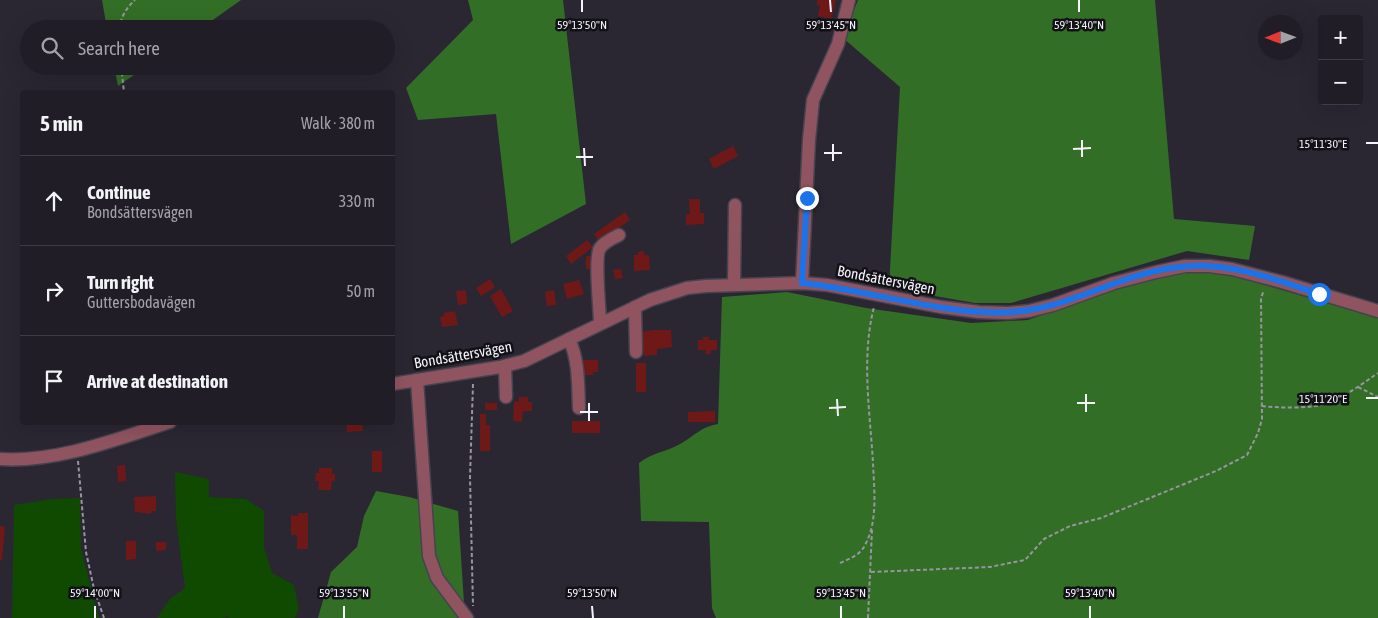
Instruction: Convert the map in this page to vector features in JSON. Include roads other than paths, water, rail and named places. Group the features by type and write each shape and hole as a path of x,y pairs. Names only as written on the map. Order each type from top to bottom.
{"street":[{"path":"802,283 809,140 813,100 838,44 849,0"},
{"path":"734,285 736,205"},
{"path":"600,324 597,260 599,248 608,240 619,235"},
{"name":"Bondsättersvägen","path":"395,384 505,366 524,361 650,300 687,288 802,283 827,285 950,308 1008,313 1029,311 1088,294 1114,283 1156,272 1185,266 1209,266 1232,269 1267,278 1378,311"},
{"path":"635,307 636,352"},
{"path":"569,339 576,367 579,408"},
{"path":"505,366 506,397"},
{"path":"417,380 429,556 437,578 470,614"},
{"path":"0,459 18,460 46,457 160,425"}]}
